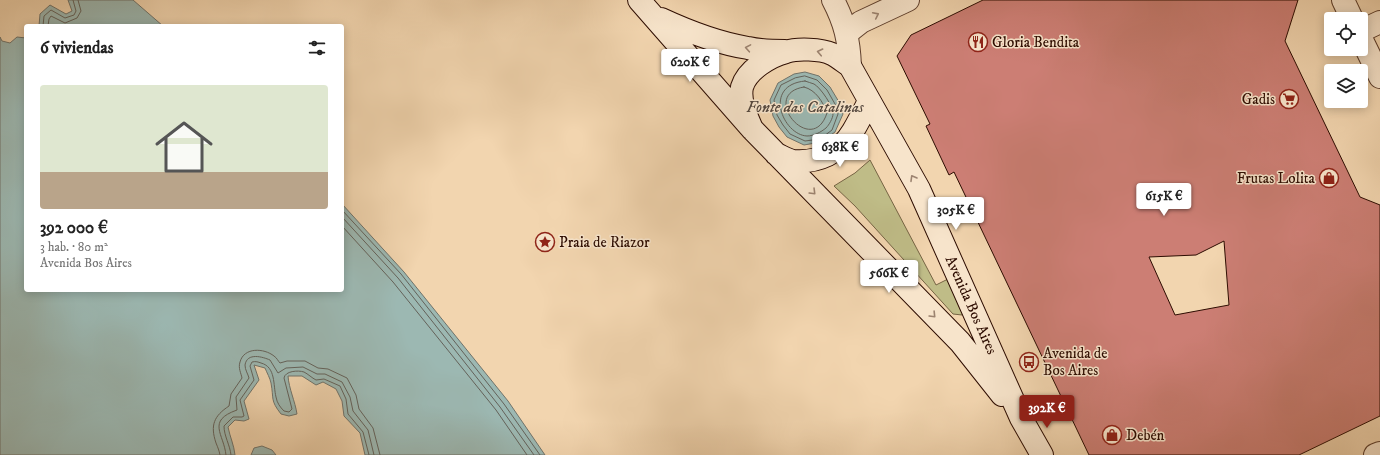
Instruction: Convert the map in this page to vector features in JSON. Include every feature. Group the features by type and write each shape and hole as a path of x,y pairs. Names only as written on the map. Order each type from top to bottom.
{"main road":[{"path":"639,0 752,129 776,154 793,161 811,161 828,156 843,145 853,131 870,101"},
{"path":"833,0 847,33 850,66"},
{"path":"847,33 861,22 908,0"},
{"path":"1343,0 1349,12"},
{"path":"654,16 684,30 714,41 750,49 786,52 812,50 832,54 850,66"},
{"path":"1368,28 1380,22"},
{"path":"752,129 743,108 742,88 749,74 760,64 786,52"},
{"path":"1368,52 1380,77"},
{"name":"Avenida Bos Aires","path":"850,66 919,189 1021,418 1042,455"},
{"name":"Avenida Bos Aires","path":"776,154 960,342 1021,418"},
{"path":"1375,455 1380,452"}],"shaded area":[{"path":"870,160 936,285 950,278 965,308 962,315 953,314 855,206 834,186 855,173"}],"water":[{"path":"68,0 133,0 161,24 39,24 40,14 50,5 66,14 72,11"},
{"path":"0,37 2,41 10,43 17,37 24,38 24,292 344,292 344,206 404,272 508,401 545,455 365,455 360,433 344,416 342,401 336,389 323,382 316,385 302,376 288,376 297,414 289,416 281,414 274,402 271,381 265,368 254,365 259,380 244,401 249,419 244,421 235,420 228,427 235,455 0,455"},
{"name":"Fonte das Catalinas","path":"805,72 819,76 830,87 839,102 843,114 835,132 821,142 804,145 787,137 779,127 773,116 770,100 778,83 794,74"},
{"path":"262,446 272,450 276,455 251,455 254,448"}],"building":[{"path":"983,0 1298,0 1285,41 1360,197 1380,205 1380,416 1299,455 1089,455 954,172 949,175 926,126 930,124 897,56 911,35","holes":["1224,241 1229,305 1175,315 1149,257 1196,255"]}],"place":[{"name":"Gloria Bendita","path":"978,42"},
{"name":"Gadis","path":"1289,99"},
{"name":"Frutas Lolita","path":"1329,178"},
{"name":"Praia de Riazor","path":"545,242"},
{"name":"Avenida de Bos Aires","path":"1029,362"},
{"name":"Debén","path":"1112,435"}]}
